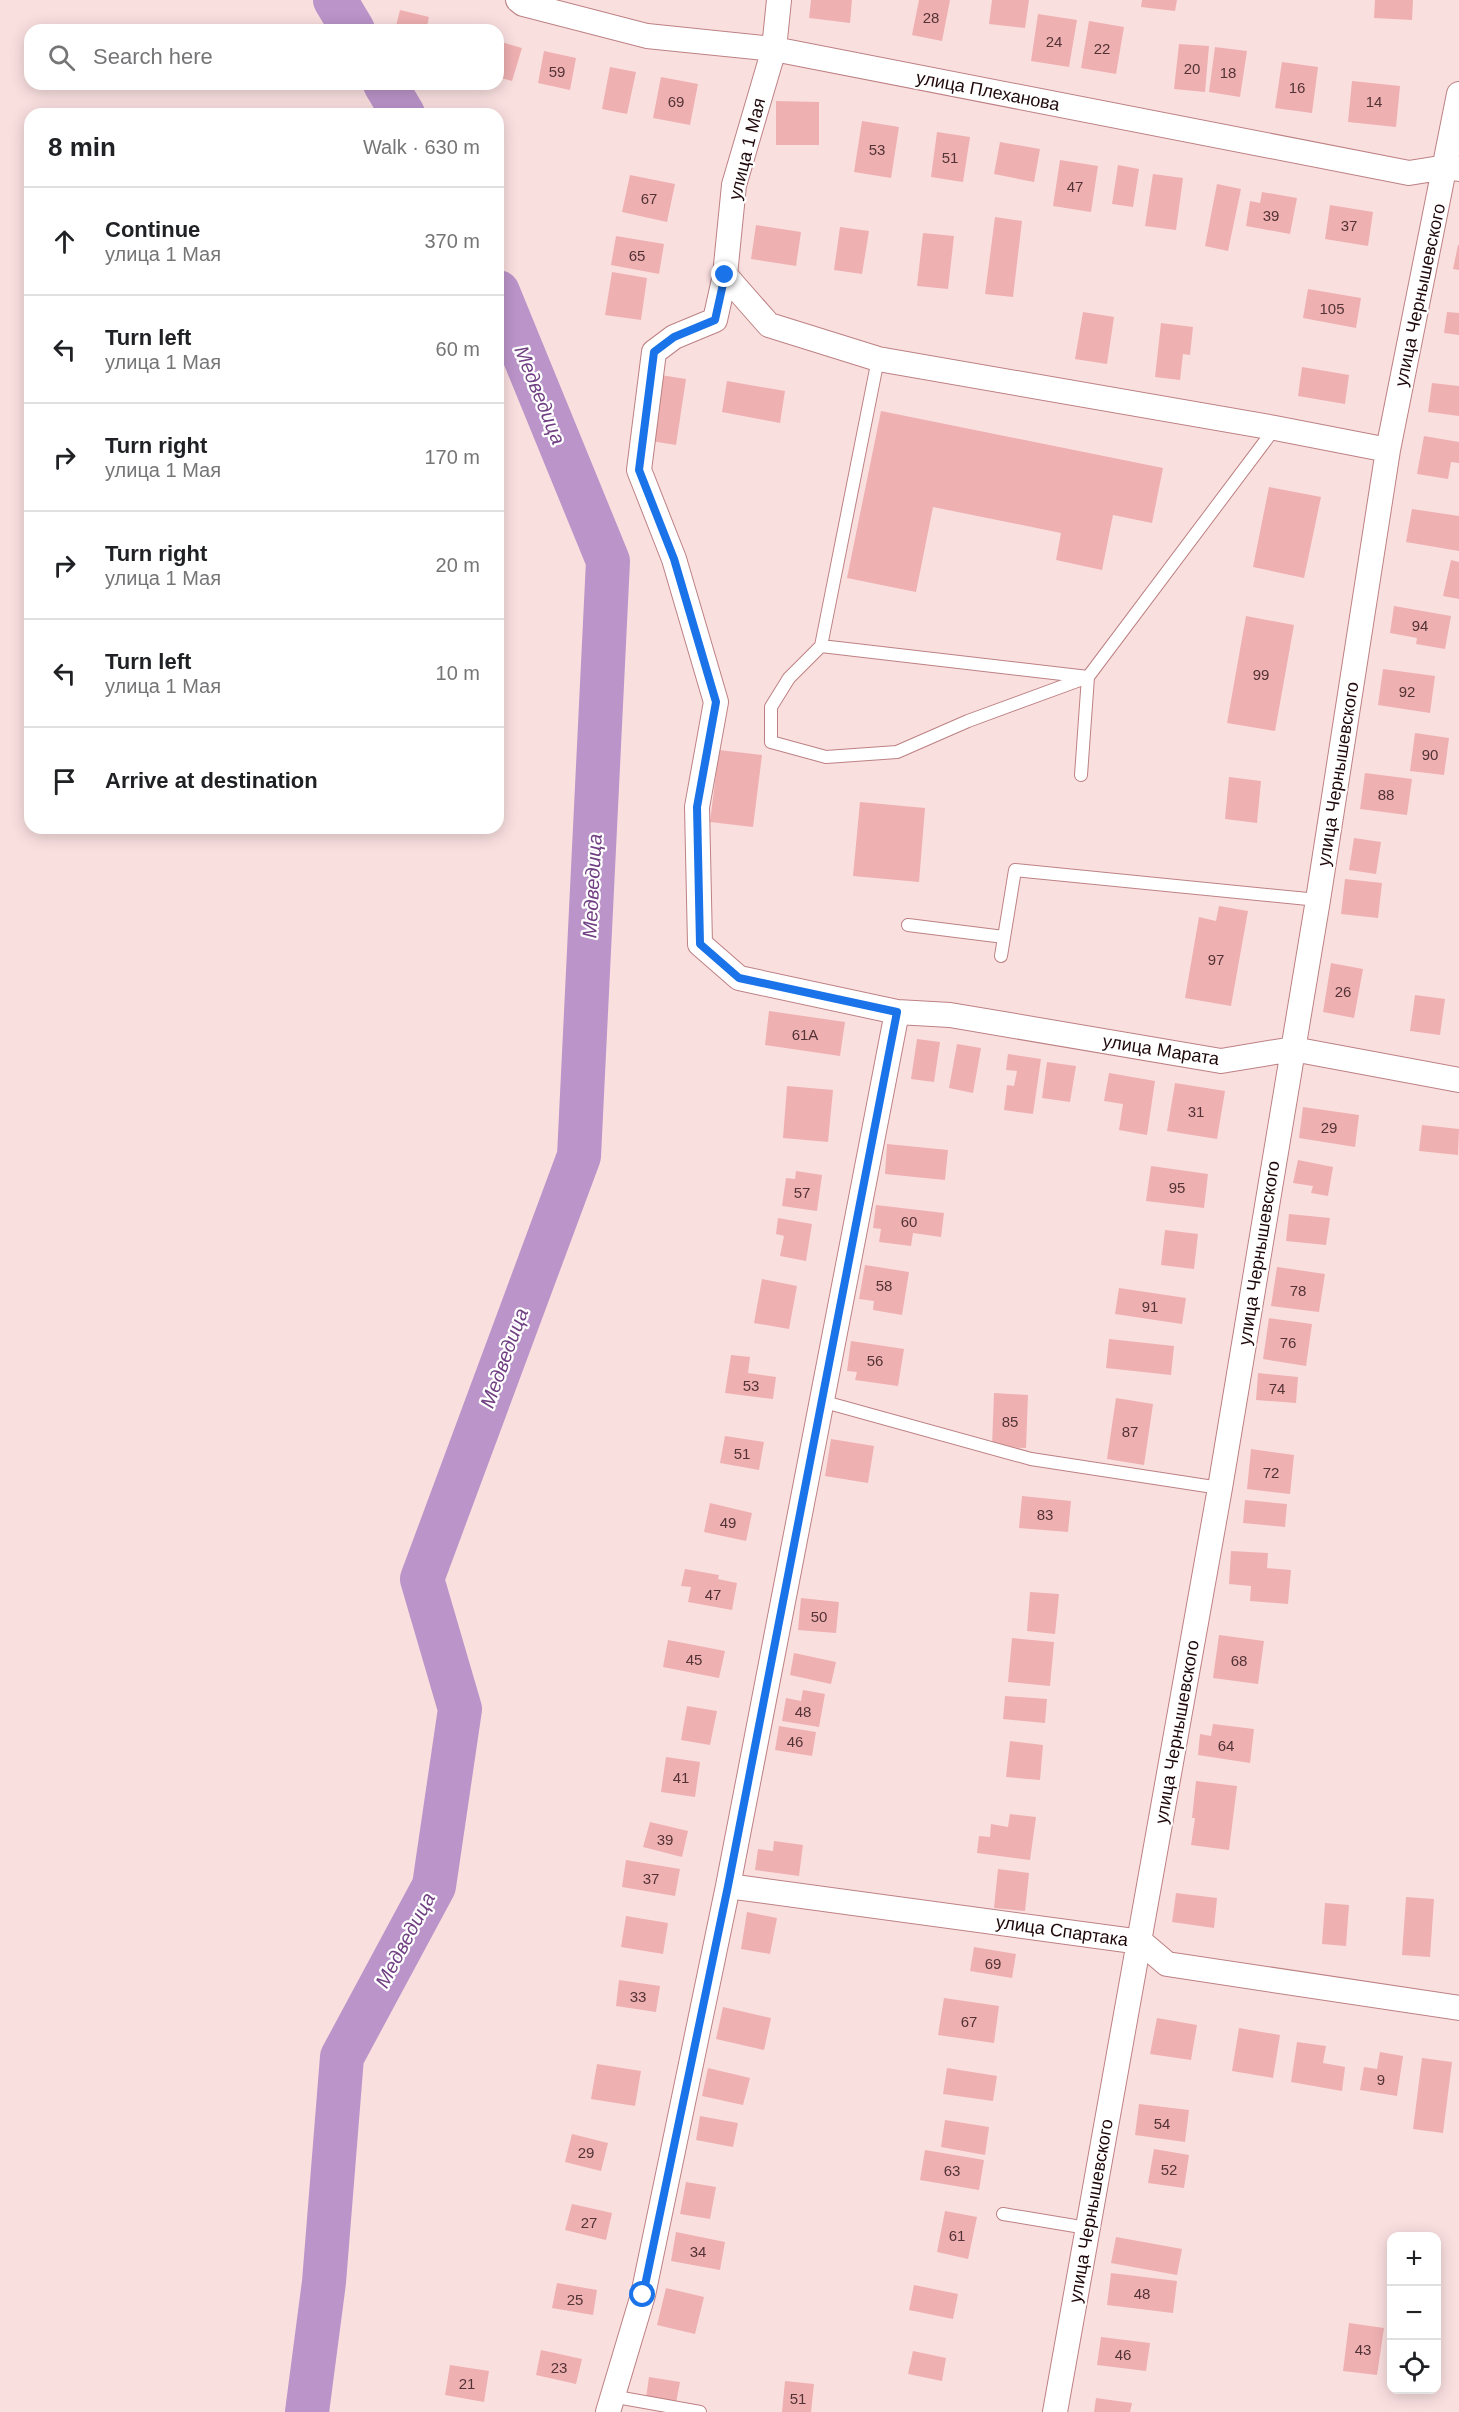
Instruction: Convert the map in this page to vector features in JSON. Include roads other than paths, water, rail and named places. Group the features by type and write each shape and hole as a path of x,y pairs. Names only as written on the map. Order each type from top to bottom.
{"street":[{"name":"улица Плеханова","path":"518,0 522,4 647,36 774,48 1409,173 1452,168"},
{"name":"улица 1 Мая","path":"779,0 774,48 734,184 725,275 715,320 674,337 654,352 639,470 674,559 716,702 697,807 700,944 739,978 897,1012"},
{"name":"улица Чернышевского","path":"1055,2412 1220,1488 1318,900 1388,450 1452,168 1459,94"},
{"path":"725,275 769,325 878,359 1275,428 1388,450"},
{"path":"610,2404 643,2295 728,1886 897,1012"},
{"name":"улица Марата","path":"897,1012 950,1015 1221,1061 1293,1049 1459,1080"},
{"name":"улица Спартака","path":"728,1886 1140,1942 1167,1964 1459,2008"}],"lane":[{"path":"878,359 821,646 789,678 771,707 771,742 826,757 897,752 968,721 1088,677"},
{"path":"1081,776 1088,677 1275,428"},
{"path":"821,646 1088,677"},
{"path":"1001,956 1015,870 1318,900"},
{"path":"908,925 1004,937"},
{"path":"821,1401 1030,1459 1220,1488"},
{"path":"1003,2214 1088,2228"},
{"path":"610,2404 700,2412"}],"waterway":[{"name":"Медведица","path":"335,0 349,24"},
{"name":"Медведица","path":"389,90 399,108"},
{"name":"Медведица","path":"307,2412 324,2282 342,2057 434,1886 460,1709 422,1579 579,1156 608,561 504,307"}]}
